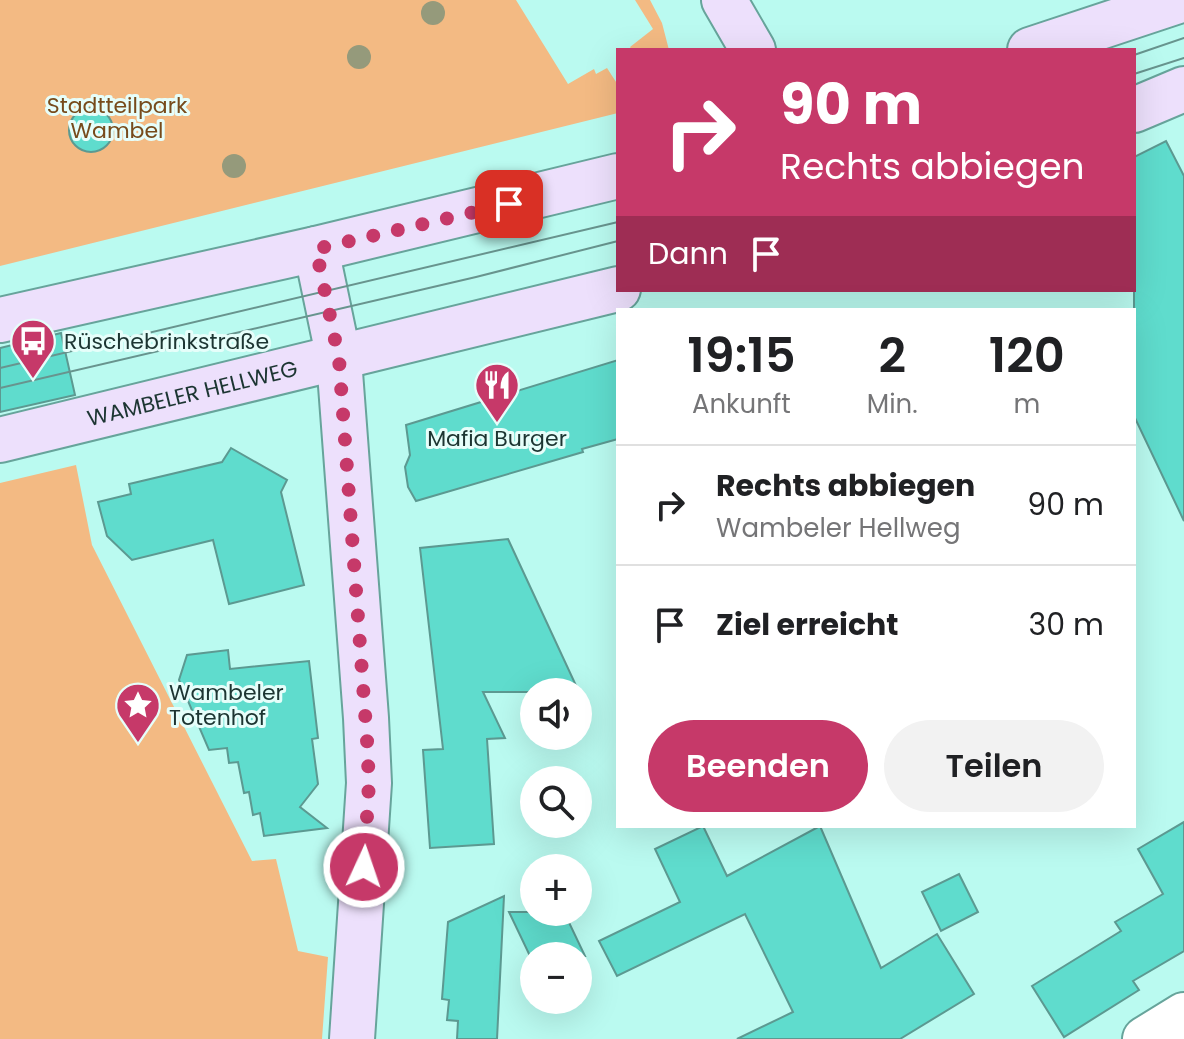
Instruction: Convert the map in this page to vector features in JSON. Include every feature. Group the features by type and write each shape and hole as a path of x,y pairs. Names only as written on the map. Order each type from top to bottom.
{"main road":[{"path":"724,0 752,48"},
{"path":"1036,48 1181,0"},
{"path":"1136,109 1184,89"},
{"path":"0,320 316,249 616,176"},
{"path":"316,249 339,359 369,783 352,1039"},
{"name":"WAMBELER HELLWEG","path":"0,440 616,290"}],"street":[{"path":"1145,1039 1184,1015"}],"green space":[{"name":"Stadtteilpark Wambel","path":"0,0 516,0 568,84 594,69 596,74 607,68 616,82 616,113 0,266"},
{"path":"635,0 650,0 662,23 668,48 631,48 653,29"},
{"path":"76,465 92,545 252,861 276,859 298,951 328,957 322,1039 0,1039 0,483"}],"building":[{"path":"91,108 106,115 113,130 106,145 91,152 76,145 69,130 76,115"},
{"path":"1166,141 1184,176 1184,521 1136,420 1136,156"},
{"path":"61,333 75,395 0,412 0,348"},
{"path":"616,361 616,440 582,449 583,452 416,501 408,487 405,467 410,455 406,425"},
{"path":"231,448 287,480 281,492 304,585 229,604 213,540 132,560 107,536 98,502 131,494 129,484 222,462"},
{"path":"508,539 573,678 520,678 520,692 483,692 505,738 487,739 494,844 430,848 423,750 443,749 420,548"},
{"path":"228,650 230,669 309,661 318,738 312,739 318,784 300,807 327,828 264,836 260,813 253,815 249,792 244,793 238,762 229,763 227,748 209,750 179,680 187,655"},
{"path":"1184,822 1184,951 1133,981 1139,990 1064,1037 1032,986 1121,931 1115,922 1163,894 1138,849"},
{"path":"704,828 727,876 821,828 881,968 937,934 974,994 900,1039 737,1039 793,1012 745,914 617,976 599,941 680,902 655,849"},
{"path":"959,874 978,912 941,931 922,892"},
{"path":"504,896 497,1039 457,1039 458,1021 447,1020 449,1000 442,999 448,922"},
{"path":"509,912 520,912 520,926 571,926 578,942 523,942"}],"tram line":[{"path":"1136,54 1184,38"},
{"path":"1136,73 1184,58"},
{"path":"0,368 616,222"},
{"path":"0,388 616,242"}],"place":[{"name":"Rüschebrinkstraße","path":"33,380"},
{"name":"Mafia Burger","path":"497,424"},
{"name":"Wambeler Totenhof","path":"138,744"}],"route":[{"path":"364,867 369,783 344,420 339,359 316,249 509,204"}]}
